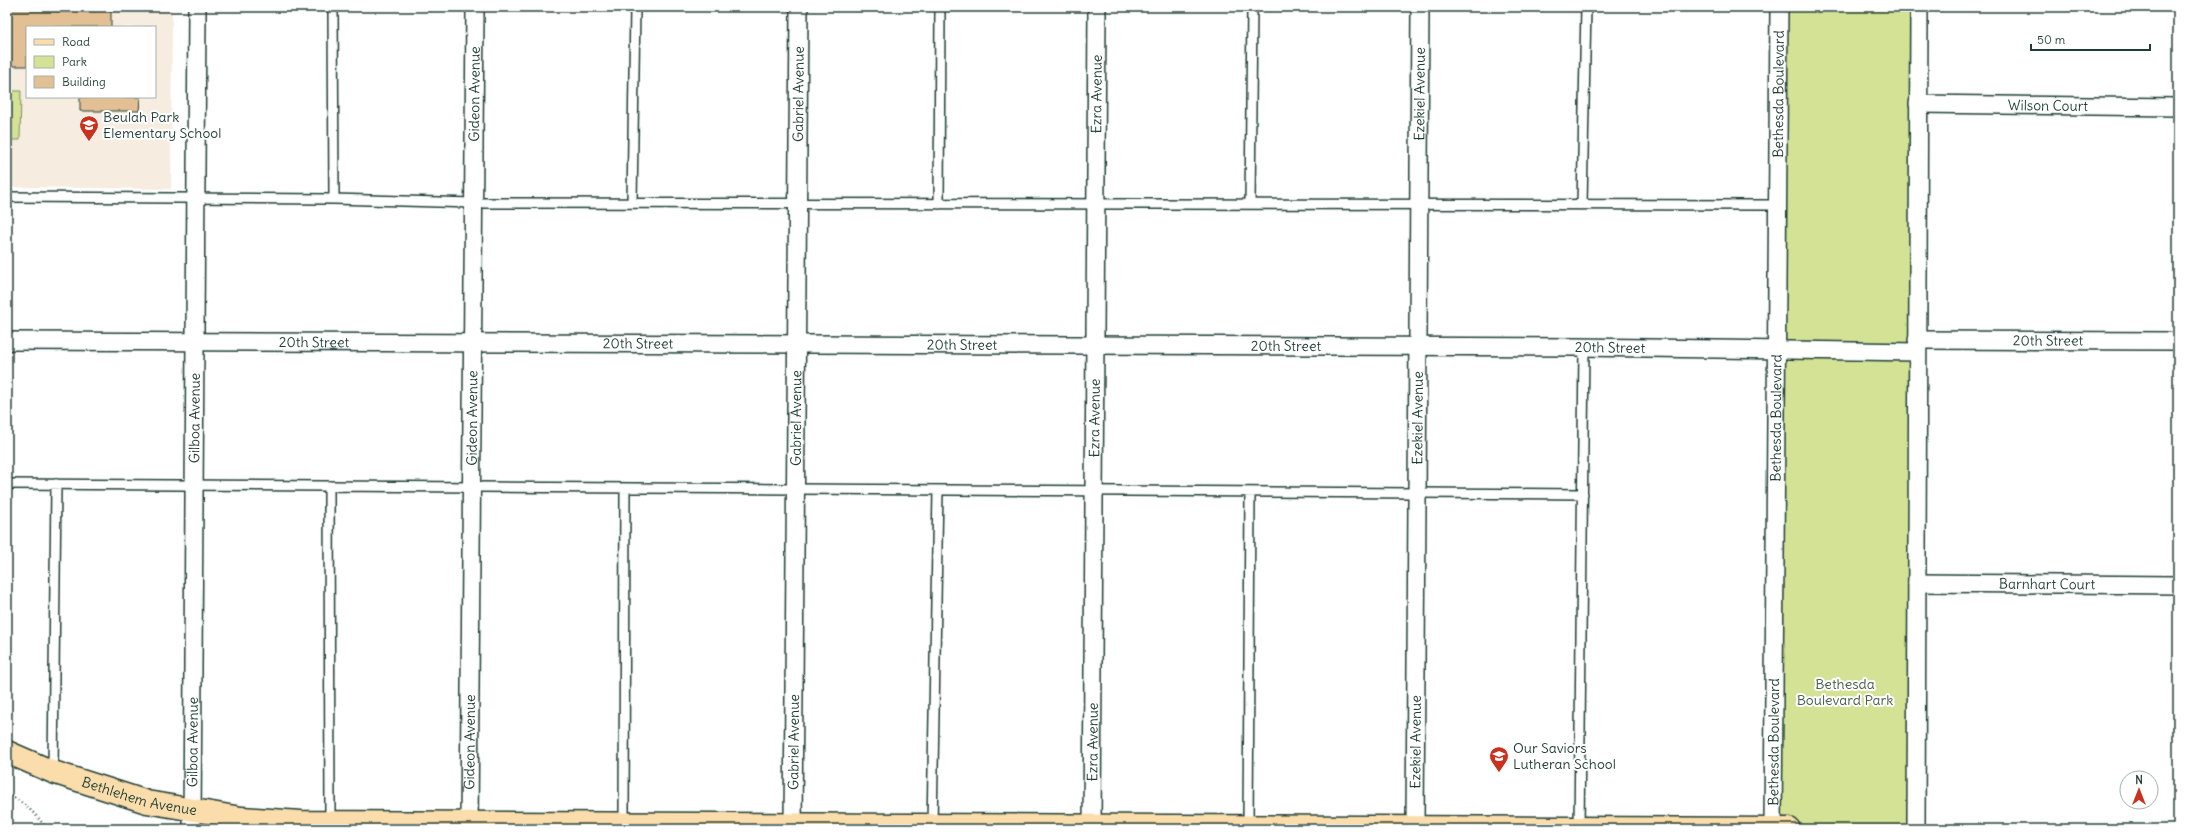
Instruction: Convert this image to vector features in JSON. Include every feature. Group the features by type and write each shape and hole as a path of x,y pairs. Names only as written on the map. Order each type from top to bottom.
{"main road":[{"name":"Bethlehem Avenue","path":"7,752 53,772 147,802 192,819 241,818 330,826 1789,829"}],"street":[{"name":"Gilboa Avenue","path":"192,819 197,7"},
{"name":"Gideon Avenue","path":"469,826 471,343 475,7"},
{"name":"Gabriel Avenue","path":"793,827 799,7"},
{"name":"Ezra Avenue","path":"1092,828 1097,7"},
{"name":"Ezekiel Avenue","path":"1415,828 1420,7"},
{"name":"Bethesda Boulevard","path":"1773,829 1775,350 1779,7"},
{"path":"1916,829 1919,7"},
{"name":"Wilson Court","path":"1918,104 2178,107"},
{"name":"20th Street","path":"7,341 1584,347 1775,350 2178,341"},
{"name":"Barnhart Court","path":"1917,583 2178,585"}],"lane":[{"path":"333,7 334,199"},
{"path":"632,203 635,7"},
{"path":"939,204 940,7"},
{"path":"1250,204 1252,7"},
{"path":"1582,205 1586,7"},
{"path":"7,197 195,197 473,203 1777,205"},
{"path":"1579,829 1584,347"},
{"path":"7,484 1583,494"},
{"path":"53,772 56,484"},
{"path":"329,486 330,826"},
{"path":"625,488 633,826"},
{"path":"932,827 938,490"},
{"path":"1248,828 1250,492"}],"path":[{"path":"7,794 22,801 32,809 47,829"}],"shaded area":[{"name":"Beulah Park Elementary School","path":"7,7 172,7 171,189 7,187"}],"green space":[{"name":"Bethesda Boulevard Park","path":"1779,7 1919,7 1916,829 1773,829"},
{"path":"7,91 21,91 20,140 7,140"}],"building":[{"path":"7,7 111,7 111,26 26,26 26,66 7,66"},
{"path":"80,98 140,98 139,111 80,111"}],"place":[{"name":"Beulah Park Elementary School","path":"89,142"},
{"name":"Our Saviors Lutheran School","path":"1499,773"}]}
